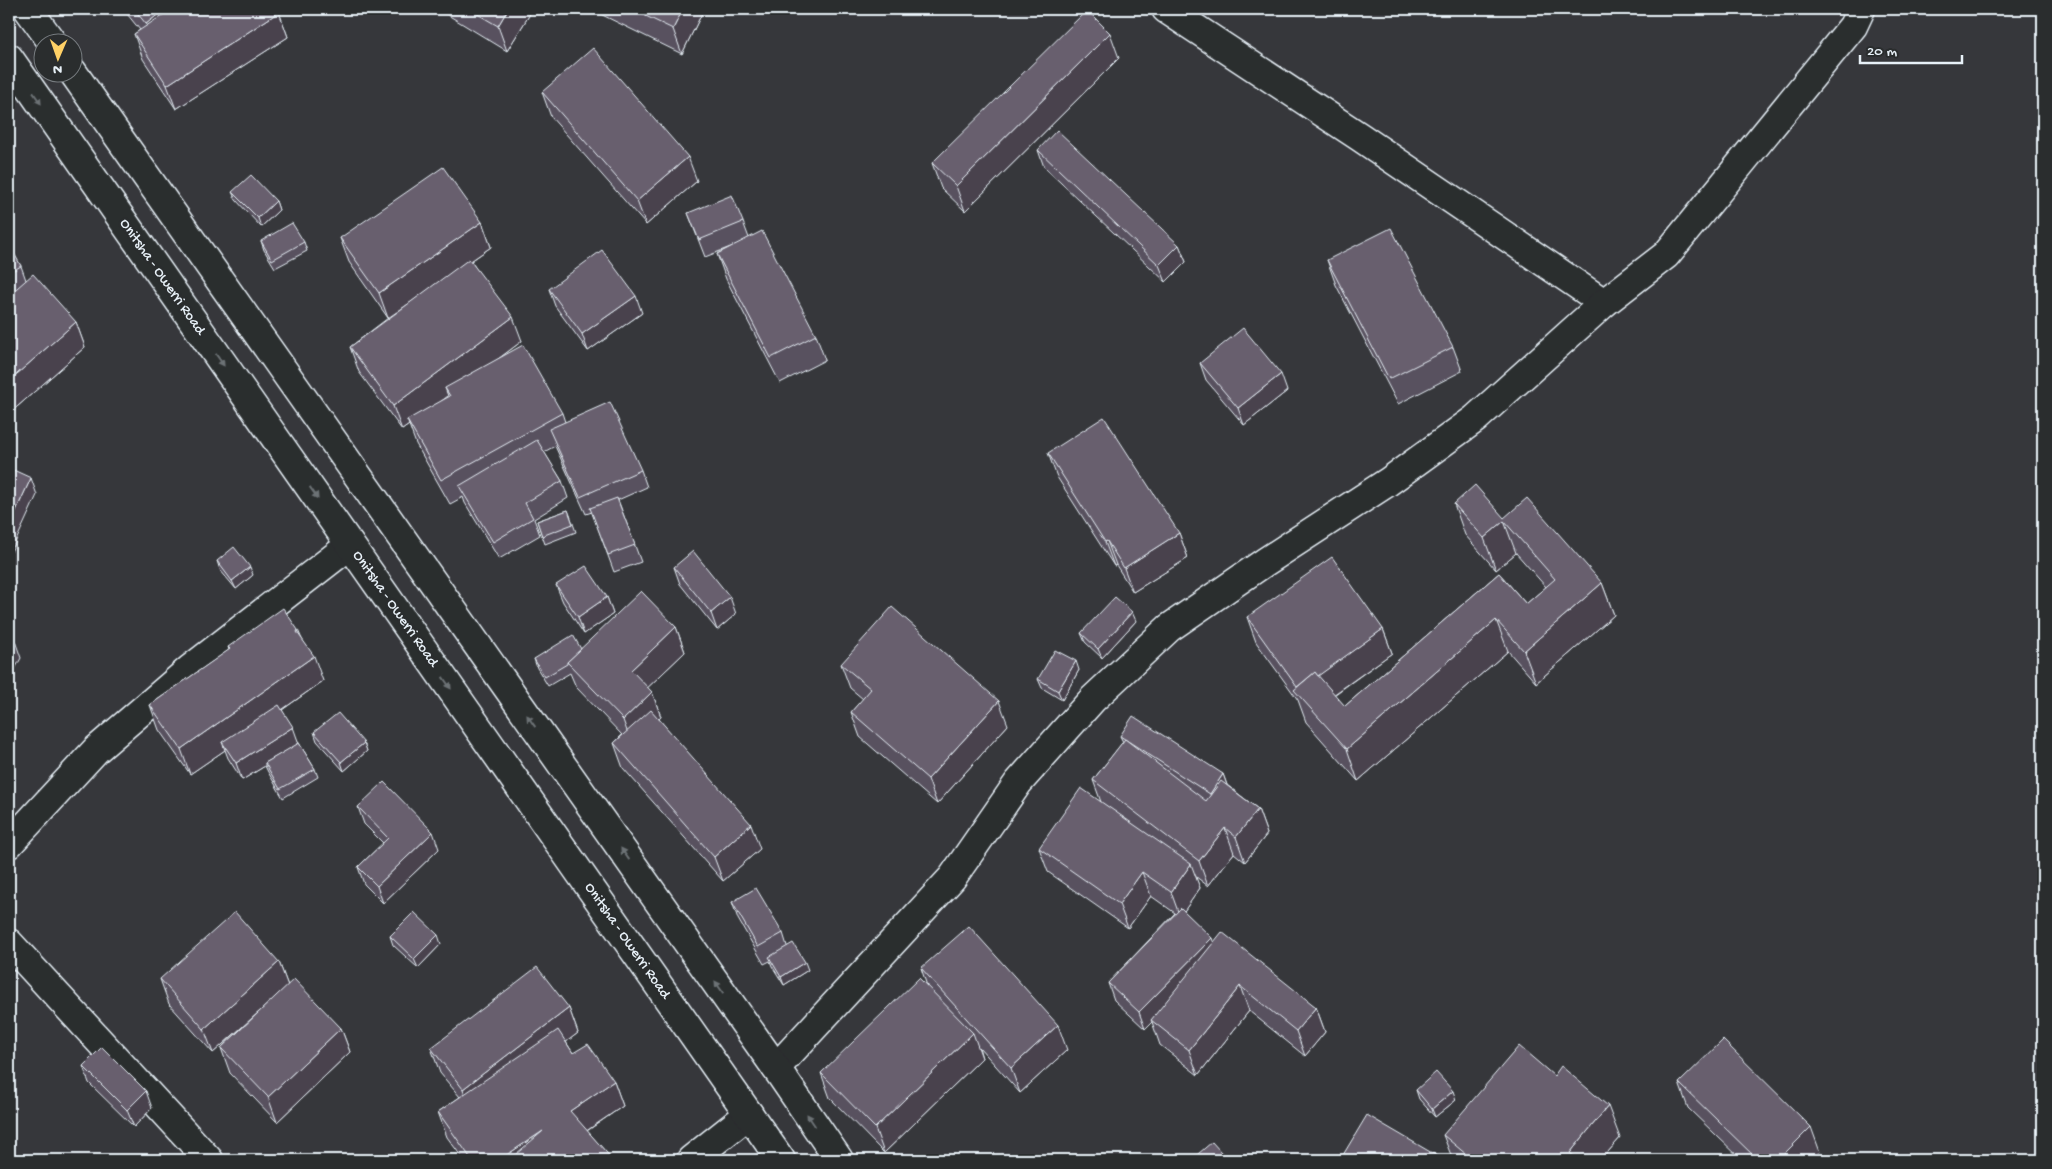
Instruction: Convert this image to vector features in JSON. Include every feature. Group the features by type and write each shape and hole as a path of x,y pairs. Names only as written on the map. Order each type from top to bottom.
{"main road":[{"path":"28,9 45,32"},
{"path":"1166,9 1360,137 1604,303"},
{"path":"776,1068 952,878 1018,783 1093,699 1169,628 1265,562 1388,482 1475,418 1604,303 1666,255 1853,26 1861,9"},
{"name":"Onitsha - Owerri Road","path":"9,58 781,1160"},
{"path":"80,82 839,1160"},
{"path":"9,844 104,744 190,669 350,545"},
{"path":"9,943 209,1160"},
{"path":"691,1160 749,1114"}],"building":[{"path":"134,9 165,9 146,24"},
{"path":"172,9 277,9 279,12 167,85 134,34"},
{"path":"469,9 508,9 498,26"},
{"path":"631,9 683,9 673,29"},
{"path":"1087,10 1110,33 956,186 932,163"},
{"path":"593,48 688,157 637,201 542,92"},
{"path":"1057,130 1179,245 1159,265 1038,150"},
{"path":"443,167 482,222 379,293 340,238"},
{"path":"251,175 276,201 258,218 232,192"},
{"path":"732,195 743,222 699,240 688,213"},
{"path":"292,223 304,242 272,260 261,241"},
{"path":"1391,228 1453,347 1389,379 1327,260"},
{"path":"762,231 816,335 771,358 717,254"},
{"path":"9,247 21,266 9,273"},
{"path":"602,250 636,296 582,334 549,289"},
{"path":"469,259 513,317 393,406 350,347"},
{"path":"33,274 76,322 9,381 9,295"},
{"path":"1243,328 1281,374 1238,408 1200,363"},
{"path":"523,345 562,413 441,480 407,420 450,396 445,388"},
{"path":"610,402 641,470 580,497 549,429"},
{"path":"1104,417 1179,533 1124,568 1107,541 1105,542 1048,453"},
{"path":"537,440 562,481 525,503 533,518 493,542 459,486"},
{"path":"9,468 31,478 9,526"},
{"path":"1475,485 1504,518 1527,498 1602,583 1524,651 1496,620 1347,749 1294,690 1315,672 1345,706 1499,573 1526,604 1555,579 1504,521 1484,538 1454,504"},
{"path":"617,498 635,545 608,555 590,508"},
{"path":"568,510 573,524 542,536 537,521"},
{"path":"234,547 250,567 232,581 217,561"},
{"path":"693,551 730,597 711,613 674,567"},
{"path":"1332,557 1383,629 1318,676 1315,672 1297,687 1247,617"},
{"path":"586,566 607,597 578,617 556,585"},
{"path":"641,591 676,627 631,670 652,692 623,720 567,662"},
{"path":"1115,597 1132,612 1098,649 1081,633"},
{"path":"892,607 999,701 928,779 851,712 871,689 841,664"},
{"path":"283,608 314,656 181,749 150,705 230,649 228,647"},
{"path":"573,635 581,649 567,664 545,677 534,659"},
{"path":"9,638 15,641 9,652"},
{"path":"1055,650 1076,661 1058,691 1038,679"},
{"path":"279,705 293,727 236,763 222,742"},
{"path":"651,710 751,824 714,857 614,743"},
{"path":"338,713 364,743 341,762 314,732"},
{"path":"1133,716 1223,774 1210,794 1120,736"},
{"path":"1125,739 1206,801 1221,781 1258,809 1236,837 1225,828 1199,861 1093,780"},
{"path":"299,743 315,769 280,789 265,763"},
{"path":"384,782 433,832 377,886 358,867 388,838 358,807"},
{"path":"1081,788 1191,864 1171,892 1142,872 1119,904 1039,848"},
{"path":"756,888 783,933 758,947 732,902"},
{"path":"1181,908 1212,938 1139,1012 1108,983"},
{"path":"235,912 279,962 204,1029 160,979"},
{"path":"414,912 438,935 414,959 390,936"},
{"path":"969,926 1058,1025 1011,1068 921,968"},
{"path":"1222,932 1316,1007 1296,1031 1240,986 1189,1050 1151,1020"},
{"path":"793,943 805,962 781,977 769,957"},
{"path":"537,967 569,1008 463,1089 431,1048"},
{"path":"919,978 973,1033 875,1128 821,1073"},
{"path":"294,979 341,1028 268,1097 221,1048"},
{"path":"558,1030 573,1053 588,1044 614,1081 570,1111 613,1160 509,1160 543,1131 499,1160 472,1160 438,1112"},
{"path":"1723,1040 1811,1127 1778,1160 1758,1160 1679,1083"},
{"path":"1519,1046 1554,1076 1561,1066 1608,1106 1570,1153 1579,1160 1463,1160 1467,1155 1443,1135"},
{"path":"102,1047 146,1091 127,1110 83,1066"},
{"path":"1436,1072 1453,1091 1432,1109 1416,1090"},
{"path":"1367,1115 1444,1160 1340,1160"},
{"path":"1212,1142 1228,1160 1191,1160"}]}
